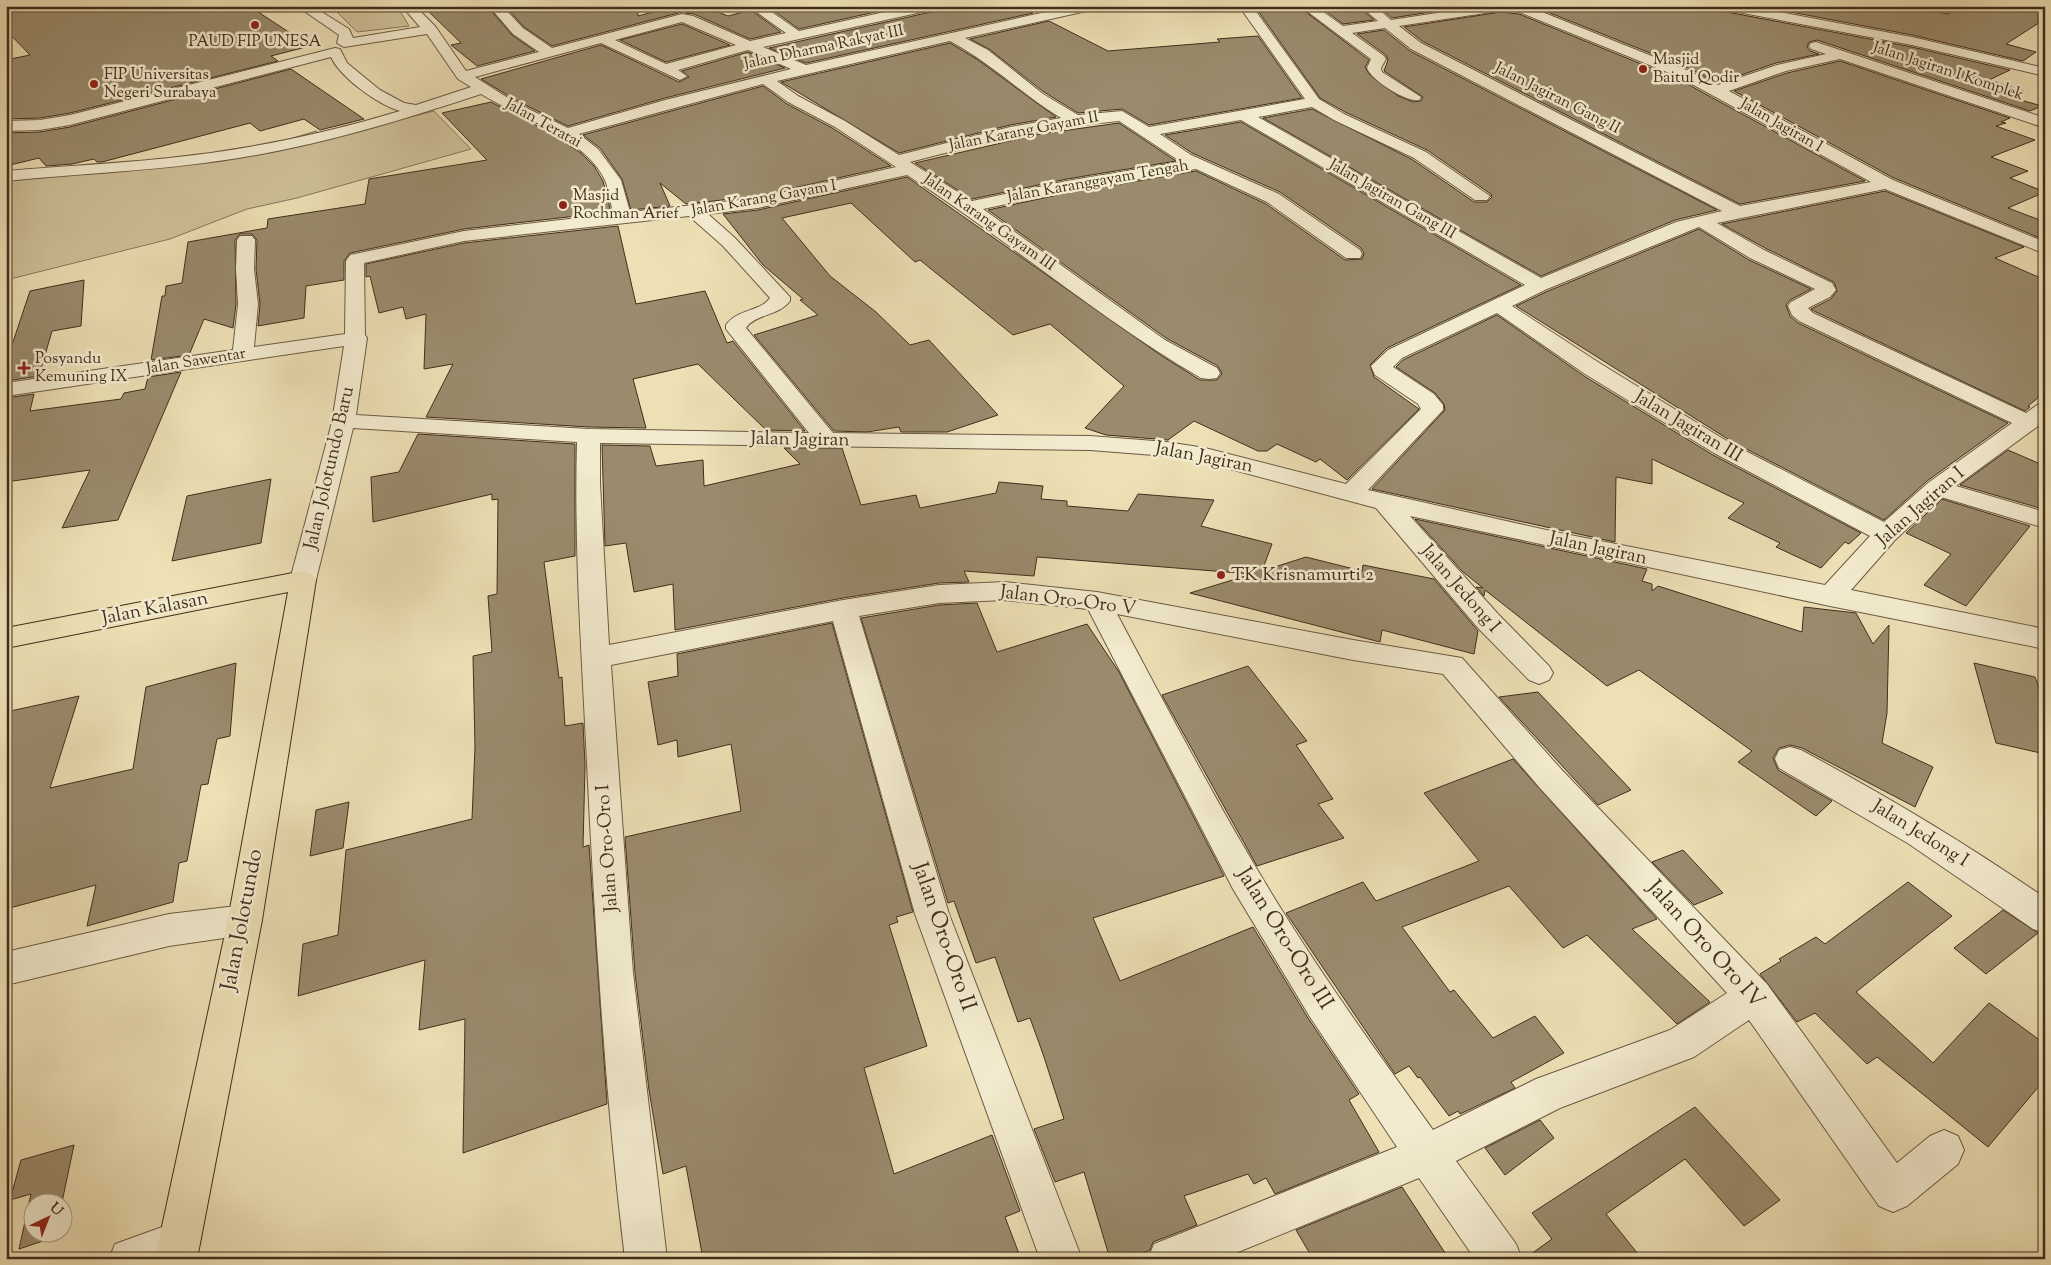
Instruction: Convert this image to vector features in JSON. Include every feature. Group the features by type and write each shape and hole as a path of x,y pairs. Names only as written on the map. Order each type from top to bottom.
{"main road":[{"name":"Jalan Kalasan","path":"6,638 303,580"},
{"name":"Jalan Jolotundo","path":"178,1251 245,920 303,580"}],"street":[{"path":"303,6 344,32 347,36 339,48 341,65 375,93 399,106 417,110"},
{"name":"Jalan Teratai","path":"408,6 430,29 464,76 480,89 567,133 592,152 613,180 623,218"},
{"path":"495,6 518,30 551,54"},
{"path":"754,6 797,35"},
{"path":"664,69 751,45 931,6"},
{"path":"1030,6 1049,15"},
{"name":"Jalan Dharma Rakyat III","path":"567,133 714,91 1091,6"},
{"path":"1245,6 1314,102 1338,117 1420,155 1481,196"},
{"path":"1306,6 1338,31 1379,58 1374,70 1379,76 1414,97"},
{"name":"Jalan Jagiran Gang II","path":"1366,6 1397,34 1416,46 1738,212"},
{"path":"1338,31 1511,6"},
{"name":"Jalan Jagiran I","path":"1516,6 1651,60 1717,90 1887,184 2045,249"},
{"path":"1727,6 1904,40 2045,72"},
{"path":"464,76 685,18 805,70"},
{"path":"6,126 34,126 70,120 142,103 339,48 430,29"},
{"path":"954,38 983,53 1038,97 1075,120"},
{"path":"605,40 714,91"},
{"name":"Jalan Jagiran I Komplek","path":"1816,46 2045,123"},
{"path":"1717,90 1782,68 1839,55"},
{"name":"Jalan Karang Gayam III","path":"765,79 793,99 840,124 969,207 1158,344 1209,374"},
{"path":"6,176 169,163 267,149 346,132 480,89"},
{"path":"127,91 142,103"},
{"path":"1147,132 1314,102"},
{"name":"Jalan Jagiran Gang III","path":"1244,115 1540,285"},
{"name":"Jalan Karang Gayam II","path":"904,165 966,142 1075,120 1122,116 1198,164 1273,198 1353,254"},
{"name":"Jalan Karanggayam Tengah","path":"969,207 1084,183 1198,164"},
{"name":"Jalan Karang Gayam I","path":"355,266 357,259 368,255 464,236 694,211 784,198 904,165"},
{"path":"1351,493 1432,410 1432,405 1426,399 1386,374 1382,368 1385,362 1416,342 1540,285 1700,220 1887,184"},
{"path":"694,211 729,242 780,297 780,301 775,306 743,320 736,325 736,329 826,440"},
{"path":"1700,220 1739,245 1825,287 1825,292 1798,306 1799,312 1806,317 2036,416"},
{"path":"243,354 248,304 245,269 246,240"},
{"name":"Jalan Jolotundo Baru","path":"303,580 345,421 357,338 355,266"},
{"name":"Jalan Jagiran III","path":"1498,305 1593,369 1714,443 1886,534"},
{"name":"Jalan Sawentar","path":"6,390 357,338"},
{"name":"Jalan Jagiran I","path":"1830,597 1886,534 1936,488 2036,416"},
{"name":"Jalan Jagiran","path":"345,421 589,436 1090,443 1167,449 1233,462 1385,502 1560,541 2045,639"},
{"name":"Jalan Oro-Oro I","path":"589,436 588,484 596,658 615,973 646,1259"},
{"path":"1936,488 2045,520"},
{"name":"Jalan Jedong I","path":"1385,502 1488,621 1538,674"},
{"name":"Jalan Oro-Oro V","path":"596,658 844,609 939,594 970,592 1044,594 1097,600 1344,648 1452,665"},
{"name":"Jalan Oro-Oro III","path":"1097,600 1216,830 1299,968 1426,1155 1501,1259"},
{"name":"Jalan Oro-Oro II","path":"844,609 932,914 1061,1259"},
{"name":"Jalan Oro Oro IV","path":"1452,665 1550,778 1754,996 1893,1192 1944,1150"},
{"name":"Jalan Jedong I","path":"1790,760 1904,822 1983,872 2045,918"},
{"path":"6,969 169,930 245,920"},
{"path":"1169,1259 1426,1155 1550,1093 1682,1044 1754,996"},
{"path":"130,1259 178,1251"}],"shaded area":[{"path":"331,6 397,6 409,26 357,32"},
{"path":"434,111 471,149 297,198 247,209 170,239 6,280 6,176 230,157 316,131 325,138"}],"building":[{"name":"FIP Universitas Negeri Surabaya","path":"6,6 249,6 310,46 271,56 278,61 70,113 40,118 6,119 6,60 30,55 6,30"},
{"path":"423,6 487,6 512,35 535,51 477,66 451,45 461,43"},
{"path":"505,6 638,6 638,16 672,7 682,12 552,46 524,27"},
{"path":"767,6 902,6 799,29"},
{"path":"939,6 1019,6 1033,13 806,63 769,48 931,12"},
{"path":"1298,6 1369,60 1365,67 1369,74 1398,96 1413,102 1421,101 1423,97 1384,71 1388,60 1386,55 1357,34 1384,30 1410,51 1717,210 1675,220 1541,276 1263,118 1312,109 1413,160 1474,202 1487,202 1492,197 1491,194 1427,150 1345,112 1320,98 1256,8"},
{"path":"1319,6 1358,6 1374,20 1343,24"},
{"path":"1378,6 1469,6 1392,18"},
{"path":"1554,6 1719,6 1727,12 1912,47 2010,70 1989,80 2024,91 2010,97 2042,106 2030,111 1817,40 1809,42 1807,47 1810,51 1819,54 1776,63 1718,83 1690,69 1540,9"},
{"path":"1759,6 1913,6 1948,14 1960,6 2045,6 2045,19 2006,44 2036,52 2023,61 1912,35"},
{"path":"706,7 728,16 751,10 781,32 750,39 694,14 685,13"},
{"path":"1501,12 1519,14 1678,79 1865,181 1740,204 1422,41 1404,27"},
{"path":"1049,21 1108,51 1220,42 1217,39 1258,36 1302,98 1149,125 1122,109 1078,113 1044,92 989,49 970,39"},
{"path":"682,24 730,45 666,62 620,40"},
{"path":"950,43 978,60 1056,117 1010,125 899,153 781,82"},
{"path":"601,45 679,82 689,77 682,71 748,52 785,68 665,98 568,126 517,101 481,79"},
{"path":"1840,61 2010,118 2001,122 2006,123 1996,126 2035,140 1991,157 2028,171 2010,178 2045,192 2008,208 2045,222 2045,240 1894,178 1734,91 1787,73"},
{"path":"291,69 364,119 320,130 304,119 260,131 250,123 102,162 97,162 94,159 72,164 46,166 39,158 6,166 6,133 40,132 70,127"},
{"path":"763,86 787,104 834,129 891,166 758,196 686,204 660,183 670,206 631,210 622,179 600,148 583,135"},
{"path":"491,102 549,132 581,153 594,166 603,181 611,212 464,229 350,253 344,261 344,280 306,286 304,318 258,326 260,304 256,269 257,240 252,234 240,234 235,240 236,304 233,328 204,319 189,355 151,360 162,296 165,296 166,286 182,283 188,242 267,228 268,219 365,204 369,179 487,160 442,113"},
{"path":"1241,122 1521,285 1387,348 1370,365 1374,377 1419,409 1347,480 1320,459 1316,462 1277,444 1267,451 1258,451 1194,421 1168,440 1106,435 1085,428 1124,386 1050,324 1013,335 920,260 915,262 851,203 782,218 830,276 876,312 910,345 929,340 998,415 947,432 901,432 899,427 867,432 834,431 754,335 818,315 800,300 803,299 763,265 723,214 758,210 907,177 1162,356 1200,380 1217,380 1222,374 1218,366 1166,338 988,210 1067,193 1196,171 1266,204 1345,260 1362,259 1364,253 1361,248 1280,192 1192,153 1165,135"},
{"path":"1119,123 1176,161 1067,179 972,199 915,163 1040,134"},
{"path":"1885,191 2024,247 1995,258 2045,280 2045,392 2028,406 2030,407 2025,411 1814,311 1811,309 1831,299 1837,291 1834,282 1765,248 1722,224"},
{"path":"618,226 636,304 705,291 727,343 733,341 805,431 766,430 698,364 633,379 646,428 589,427 426,417 453,364 424,369 426,314 406,319 403,307 379,313 370,276 366,277 366,264 464,243"},
{"path":"1699,229 1749,260 1811,289 1790,300 1786,305 1790,316 1798,323 2008,423 1927,481 1884,520 1731,441 1516,306"},
{"path":"84,280 81,326 52,331 39,376 6,381 6,363 30,291"},
{"path":"1497,315 1584,376 1713,455 1861,533 1849,544 1845,542 1821,568 1776,547 1780,543 1728,518 1744,503 1652,459 1652,484 1616,477 1615,542 1372,489 1445,410 1444,404 1435,393 1396,367 1403,360"},
{"path":"181,372 118,520 62,528 90,470 6,482 6,398 34,394 30,411 121,399 124,393 145,389 148,377"},
{"path":"418,434 575,444 575,556 544,562 559,678 562,677 565,726 583,723 585,766 583,847 589,845 607,1104 463,1153 465,1019 419,1030 425,960 298,996 303,944 338,935 346,850 472,819 475,747 473,656 492,652 488,596 497,594 498,499 492,500 492,494 373,522 371,477 399,472"},
{"path":"602,445 650,446 656,466 703,460 704,486 800,464 784,448 842,448 861,505 916,495 920,508 996,493 999,482 1043,486 1041,499 1067,501 1067,506 1128,511 1138,494 1214,500 1201,526 1272,544 1262,571 1306,557 1362,571 1363,565 1434,579 1478,631 1474,654 1382,630 1380,642 1190,593 1252,574 1037,557 1034,576 964,571 969,582 939,583 843,598 675,630 673,584 634,592 626,543 605,546"},
{"path":"2008,450 2045,466 2045,507 2043,509 1960,485"},
{"path":"271,479 261,543 172,561 187,496"},
{"path":"1942,499 2030,526 1966,606 1924,585 1951,554 1906,533"},
{"path":"1415,519 1647,569 1642,581 1652,584 1652,591 1658,586 1802,632 1804,607 1856,613 1873,644 1889,625 1887,713 1882,743 1933,767 1915,807 1802,748 1790,745 1779,748 1773,758 1778,770 1832,801 1816,816 1738,762 1752,751 1639,670 1607,686 1485,590 1484,596 1476,587 1483,588 1463,572"},
{"path":"977,603 997,652 1087,624 1119,672 1224,876 1093,918 1120,981 1253,927 1308,1018 1359,1094 1349,1100 1379,1152 1275,1194 1266,1178 1254,1184 1248,1174 1184,1196 1197,1225 1153,1242 1150,1250 1129,1259 1110,1259 1084,1172 1055,1182 1034,1129 1064,1119 1043,1054 1030,1018 1018,1022 995,957 976,963 954,901 948,903 861,618 939,605"},
{"path":"832,623 913,912 896,917 898,922 889,925 927,1046 864,1068 894,1174 992,1135 1020,1211 1005,1217 1021,1259 703,1259 686,1166 663,1174 649,1090 635,973 625,837 741,811 731,744 678,757 677,740 658,745 648,682 678,676 677,654"},
{"path":"236,663 230,736 217,739 208,784 201,785 187,861 179,863 173,902 87,926 96,885 6,909 6,712 79,696 50,788 133,769 146,687"},
{"path":"1974,663 2035,677 2045,705 2045,754 1996,743"},
{"path":"1248,666 1307,741 1296,745 1333,799 1318,804 1344,838 1257,866 1162,695"},
{"path":"1538,692 1631,790 1598,805 1499,697"},
{"path":"1513,759 1657,919 1632,929 1710,1002 1677,1024 1587,935 1563,948 1509,886 1402,927 1450,992 1454,990 1493,1038 1535,1016 1564,1053 1511,1082 1515,1088 1460,1114 1458,1111 1449,1116 1420,1077 1418,1078 1409,1066 1395,1074 1286,913 1363,882 1376,901 1479,861 1424,793"},
{"path":"349,802 343,848 310,856 316,810"},
{"path":"1683,850 1723,893 1694,905 1652,862"},
{"path":"1908,882 1952,916 1856,992 1933,1063 1989,1003 2045,1044 2045,1079 1988,1147 1877,1057 1867,1064 1815,1013 1797,1022 1760,974 1781,961 1779,959 1816,937 1825,944"},
{"path":"2003,910 2038,933 1986,974 1954,948"},
{"path":"1695,1107 1780,1200 1744,1226 1685,1159 1606,1214 1642,1259 1524,1259 1552,1239 1532,1213"},
{"path":"1540,1120 1554,1138 1505,1175 1485,1148"},
{"path":"74,1145 64,1192 22,1192 22,1197 10,1200 21,1160"},
{"path":"1402,1187 1449,1259 1313,1259 1296,1230"},
{"path":"22,1235 22,1242 40,1242 19,1249"}],"place":[{"name":"PAUD FIP UNESA","path":"255,25"},
{"name":"Masjid Baitul Qodir","path":"1643,69"},
{"name":"FIP Universitas Negeri Surabaya","path":"94,84"},
{"name":"Masjid Rochman Arief","path":"563,205"},
{"name":"Posyandu Kemuning IX","path":"24,368"},
{"name":"TK Krisnamurti 2","path":"1221,575"}]}
